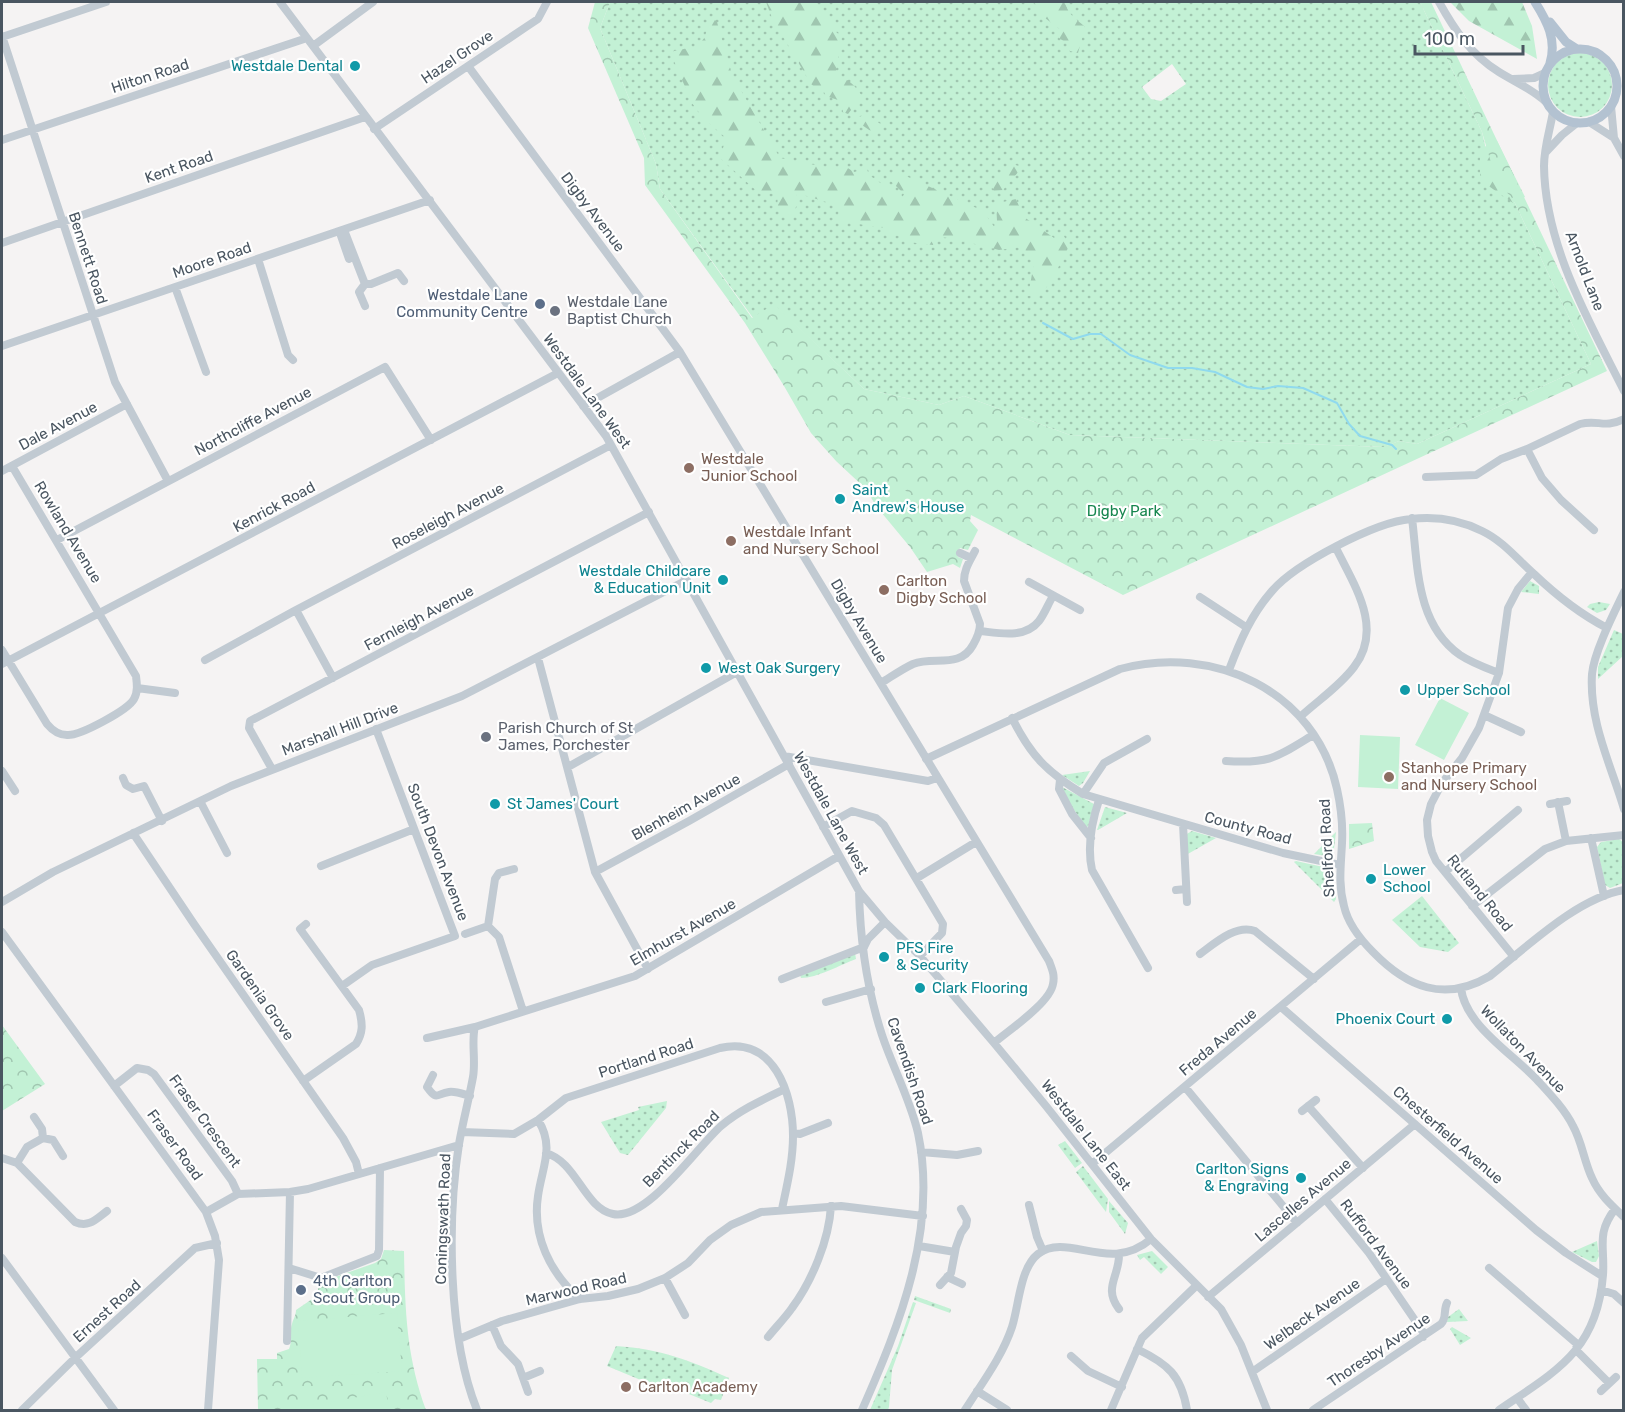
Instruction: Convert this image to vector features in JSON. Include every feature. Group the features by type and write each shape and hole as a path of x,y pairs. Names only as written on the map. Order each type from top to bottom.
{"main road":[{"path":"1535,2 1566,42 1577,49"},
{"path":"1544,16 1551,33 1553,48 1543,88 1546,102 1553,112 1566,120 1577,123 1589,122 1602,116 1623,93"},
{"path":"1550,63 1566,51 1577,49 1594,51 1604,57 1623,77"},
{"path":"1611,65 1616,75 1617,85 1613,103"}],"street":[{"path":"2,37 106,2"},
{"name":"Westdale Lane West","path":"280,2 611,445 860,891"},
{"path":"313,46 373,2"},
{"name":"Hazel Grove","path":"374,129 538,19 547,2"},
{"path":"1439,2 1461,37 1475,54 1532,90 1546,102"},
{"name":"Bennett Road","path":"2,37 115,382 168,481"},
{"name":"Hilton Road","path":"2,140 307,38"},
{"name":"Digby Avenue","path":"468,66 680,352 1049,961 1054,975 1051,991 1047,997 994,1043"},
{"path":"1512,79 1529,79 1545,73"},
{"path":"1613,103 1614,138 1623,156"},
{"name":"Arnold Lane","path":"1553,112 1545,153 1545,178 1557,239 1583,307 1623,391"},
{"name":"Kent Road","path":"2,243 365,117"},
{"path":"1589,122 1614,138"},
{"path":"1545,153 1577,123"},
{"name":"Moore Road","path":"2,346 430,201"},
{"path":"342,231 350,260"},
{"path":"342,231 364,284"},
{"path":"258,259 288,355 293,360"},
{"path":"364,284 371,284 398,273 404,281"},
{"path":"364,284 359,292 365,306"},
{"path":"175,287 206,372"},
{"path":"583,406 680,352"},
{"name":"Northcliffe Avenue","path":"57,540 385,366 431,440"},
{"name":"Kenrick Road","path":"5,663 558,373"},
{"name":"Dale Avenue","path":"2,471 127,404"},
{"path":"1426,477 1476,475 1501,459 1580,424 1588,422 1611,425 1623,420"},
{"name":"Roseleigh Avenue","path":"205,660 611,445"},
{"path":"1527,449 1542,478 1561,500 1594,530"},
{"name":"Rowland Avenue","path":"12,466 101,613 136,676 137,688"},
{"name":"Fernleigh Avenue","path":"272,769 248,723 649,512"},
{"path":"1412,518 1421,591 1434,628 1461,656 1498,673"},
{"path":"1229,670 1246,627 1272,590 1291,572 1309,560 1386,525 1412,518 1456,521 1484,532 1505,546 1566,603 1607,628"},
{"path":"1300,717 1355,666 1366,640 1367,619 1336,548"},
{"path":"881,683 913,664 957,659 971,649 980,631 979,616 964,581 965,571 973,554 960,552"},
{"name":"Rutland Road","path":"1514,957 1436,861 1429,846 1427,826 1431,804 1442,783 1470,745 1484,715 1498,673 1509,608 1518,589 1532,572"},
{"name":"Marshall Hill Drive","path":"2,902 53,872 200,801 272,769 451,701 687,580"},
{"path":"1029,582 1080,610"},
{"path":"1623,592 1607,628 1592,672 1593,707 1601,743 1614,776 1623,809"},
{"path":"980,631 1005,634 1026,631 1040,620 1053,596"},
{"path":"1200,597 1246,627"},
{"path":"296,610 333,678"},
{"path":"2,650 5,663 47,724 51,729 64,735 71,736 82,732 129,706 137,688 175,693"},
{"path":"538,658 595,872 648,969"},
{"name":"Shelford Road","path":"926,759 1108,674 1151,662 1204,664 1229,670 1273,693 1300,717 1313,735 1333,772 1337,790 1342,831 1339,886 1344,908 1361,939 1389,969 1412,983 1434,989 1461,988 1483,980 1568,915 1604,896 1623,890"},
{"path":"568,767 737,672"},
{"path":"1484,715 1521,732"},
{"name":"County Road","path":"1012,718 1035,757 1060,780 1083,794 1283,853 1340,865"},
{"name":"South Devon Avenue","path":"342,986 372,965 455,936 376,729"},
{"path":"1226,761 1250,763 1267,760 1288,751 1313,735"},
{"path":"1083,794 1104,763 1147,739"},
{"path":"784,756 928,781 937,778"},
{"name":"Blenheim Avenue","path":"595,872 789,764"},
{"path":"2,771 4,780 15,791"},
{"path":"123,778 126,785 133,789 144,786 162,821"},
{"name":"County Road","path":"1060,780 1059,789 1072,814 1090,838"},
{"path":"1099,800 1090,838 1089,858 1092,870 1148,968"},
{"path":"200,801 227,853"},
{"path":"1558,802 1566,841"},
{"path":"1445,872 1518,810"},
{"path":"823,827 852,812 876,818 884,825 917,878 944,928 920,956"},
{"name":"County Road","path":"1183,824 1187,902"},
{"path":"321,866 414,829"},
{"name":"Gardenia Grove","path":"133,833 343,1138 356,1162 359,1174"},
{"path":"1472,906 1545,849 1566,841 1623,835"},
{"path":"1590,838 1604,896"},
{"path":"917,878 976,842"},
{"name":"Elmhurst Avenue","path":"427,1038 475,1027 635,976 839,856"},
{"path":"488,926 495,879 499,873 514,869"},
{"path":"1176,890 1186,889"},
{"name":"Westdale Lane East","path":"860,891 885,922 920,956 994,1043 1151,1239 1221,1309 1231,1324 1267,1410"},
{"name":"Cavendish Road","path":"860,891 860,925 871,989 882,1036 914,1117 924,1168 923,1216 919,1246 899,1318 862,1410"},
{"path":"782,979 864,947 868,939 885,922"},
{"path":"303,1081 356,1044 363,1021 342,986 300,929 306,924"},
{"path":"465,934 488,926"},
{"path":"488,926 499,937 523,1011"},
{"path":"1200,954 1238,930 1249,929 1255,931 1314,979"},
{"name":"Fraser Road","path":"2,932 206,1212 217,1243 219,1260 208,1410"},
{"path":"1206,938 1212,945"},
{"name":"Freda Avenue","path":"1092,1164 1361,939"},
{"name":"Wollaton Avenue","path":"1461,988 1466,1006 1476,1022 1539,1082 1564,1112 1578,1137 1595,1184 1623,1217"},
{"path":"826,1002 871,989"},
{"name":"Chesterfield Avenue","path":"1281,1007 1536,1230 1602,1276"},
{"name":"Coningswath Road","path":"475,1027 475,1064 459,1145 455,1183 453,1252 454,1303 459,1339 467,1382 477,1410"},
{"name":"Portland Road","path":"462,1132 508,1135 519,1132 566,1098 728,1046 742,1047 768,1058 778,1070 791,1113 792,1150 782,1209"},
{"name":"Fraser Crescent","path":"114,1086 137,1068 154,1074 232,1181 238,1194"},
{"path":"433,1075 427,1087 433,1095 440,1096 450,1092 470,1096"},
{"path":"1185,1086 1297,1223"},
{"name":"Bentinck Road","path":"546,1153 558,1157 566,1164 594,1202 602,1209 612,1214 631,1212 655,1196 706,1140 732,1117 785,1089"},
{"path":"1316,1100 1305,1108 1363,1168"},
{"path":"34,1117 42,1129 43,1137"},
{"path":"538,1120 547,1136 538,1197 537,1226 546,1255 555,1271 565,1287 579,1299"},
{"path":"793,1133 800,1134 828,1123"},
{"name":"Lascelles Avenue","path":"1208,1297 1414,1124"},
{"path":"43,1137 52,1140 63,1156"},
{"path":"16,1163 27,1147 43,1137"},
{"path":"206,1212 238,1194 308,1189 459,1145"},
{"path":"921,1152 957,1155 978,1151"},
{"path":"2,1158 16,1163 75,1222 90,1224 107,1211"},
{"path":"289,1268 321,1278 377,1256 379,1251 380,1168"},
{"path":"287,1341 290,1192"},
{"name":"Rufford Avenue","path":"1325,1199 1369,1253 1423,1332 1423,1337"},
{"path":"768,1337 792,1309 806,1284 825,1235 831,1206"},
{"name":"Marwood Road","path":"459,1339 492,1325 579,1299 608,1296 665,1278 688,1263 710,1240 731,1225 761,1212 831,1206 923,1216"},
{"path":"1029,1206 1043,1251"},
{"path":"940,1285 951,1274 960,1233 966,1226 967,1220 961,1209"},
{"path":"1499,1410 1558,1370 1577,1351 1593,1322 1601,1290 1603,1230 1615,1209"},
{"path":"965,1410 1000,1355 1008,1338 1029,1262 1043,1251 1052,1248 1119,1255 1141,1248 1151,1239"},
{"name":"Ernest Road","path":"22,1410 195,1248 217,1243"},
{"path":"919,1246 955,1252"},
{"path":"1119,1255 1119,1266 1111,1292 1113,1301 1119,1309"},
{"path":"2,1258 114,1410"},
{"path":"1489,1268 1576,1343 1577,1351 1609,1383"},
{"path":"947,1277 962,1284"},
{"path":"665,1278 685,1315"},
{"name":"Welbeck Avenue","path":"1252,1372 1386,1279"},
{"path":"1112,1410 1137,1349 1149,1330 1197,1285"},
{"path":"1601,1290 1614,1294 1623,1303"},
{"name":"Thoresby Avenue","path":"1313,1410 1443,1322 1447,1303"},
{"path":"492,1325 501,1346 518,1364 528,1392"},
{"path":"1137,1349 1164,1363 1170,1370 1181,1387 1186,1410"},
{"path":"1071,1356 1088,1371 1122,1387"},
{"path":"524,1378 540,1371"},
{"path":"1601,1391 1616,1377"},
{"path":"977,1391 1007,1410"},
{"path":"1518,1398 1526,1410"}],"green space":[{"name":"Digby Park","path":"595,2 610,2 600,28 656,164 660,189 752,318 774,304 864,389 939,405 964,396 1070,435 1383,447 1399,441 1417,444 1591,364 1513,199 1495,176 1482,132 1420,2 1431,2 1607,371 1123,595 971,515 970,521 978,530 968,550 960,548 957,552 958,557 963,559 960,568 953,564 927,572 910,547 876,506 866,489 811,433 745,323 645,185 644,158 588,28"},
{"path":"610,2 1420,2 1482,132 1489,162 1513,199 1591,364 1417,444 1399,441 1384,447 1070,435 964,396 939,405 864,389 774,305 753,318 660,189 656,164 600,28","holes":["1172,64 1186,84 1161,101 1151,99 1142,87"]},
{"path":"766,2 815,2 825,18 834,21 833,26 837,33 842,35 835,76 851,83 862,96 848,114 843,112 841,101 826,96 823,90 818,90 811,84 772,18"},
{"path":"1033,2 1066,2 1070,13 1085,27 1078,53 1070,51 1068,44 1059,38 1061,30 1041,15 1038,6"},
{"path":"1450,2 1522,2 1532,26 1537,59 1469,21"},
{"path":"714,19 717,22 732,75 780,158 835,169 843,165 854,172 867,169 869,175 902,198 904,194 889,179 897,172 983,211 995,228 1005,228 997,221 996,200 1003,202 1016,199 1024,217 1056,241 1062,232 1069,246 1050,284 1040,293 1028,296 1034,263 1032,254 1019,247 999,250 951,238 937,237 933,245 908,242 905,236 889,235 885,228 838,221 839,206 797,193 796,207 791,216 777,210 778,193 760,194 720,158 726,138 703,118 692,103 674,61 674,51 698,46 705,37 709,20"},
{"path":"1574,53 1586,53 1603,62 1610,73 1612,85 1610,97 1603,108 1586,117 1574,117 1562,112 1553,103 1548,91 1548,79 1553,67 1562,58"},
{"path":"866,114 882,125 881,132 875,134 859,123 857,118"},
{"path":"1497,141 1525,197 1513,203 1480,180 1480,149"},
{"path":"1012,164 1019,166 1019,171 1003,190 994,191 991,185"},
{"path":"897,483 914,498 905,508 888,493"},
{"path":"1530,581 1539,586 1539,594 1521,592"},
{"path":"1599,602 1610,604 1606,610 1597,613 1587,607 1590,604"},
{"path":"1614,630 1623,634 1623,656 1598,679 1598,667"},
{"path":"1440,698 1469,713 1444,760 1415,745"},
{"path":"1360,735 1400,737 1398,789 1358,787"},
{"path":"1090,771 1079,786 1062,775"},
{"path":"1062,787 1094,804 1088,827 1070,804"},
{"path":"1105,807 1127,813 1097,830"},
{"path":"1372,823 1374,841 1349,849 1349,824"},
{"path":"1192,831 1216,838 1186,855 1185,835"},
{"path":"1336,832 1333,857 1314,854"},
{"path":"1619,839 1623,842 1624,847 1623,883 1610,888 1605,885 1597,847 1601,842"},
{"path":"1294,862 1328,868 1333,875 1336,899 1334,902"},
{"path":"1422,896 1459,943 1448,952 1420,947 1392,920"},
{"path":"855,953 856,959 821,974 801,978 800,975"},
{"path":"2,1025 45,1084 2,1111"},
{"path":"667,1101 666,1108 628,1155 620,1153 601,1122 639,1110 638,1107"},
{"path":"1065,1141 1082,1163 1075,1168 1058,1145"},
{"path":"1083,1166 1108,1199 1106,1212 1076,1172"},
{"path":"1109,1201 1128,1223 1125,1234 1109,1212"},
{"path":"1597,1241 1599,1256 1596,1262 1572,1252"},
{"path":"384,1250 404,1251 408,1332 414,1370 426,1410 258,1410 257,1359 277,1359 277,1353 289,1349 291,1327 296,1310 318,1295 318,1283 375,1263 381,1259"},
{"path":"1152,1251 1168,1267 1161,1274 1144,1257 1140,1260 1137,1255"},
{"path":"915,1296 951,1309 950,1313 914,1300"},
{"path":"913,1302 916,1303 892,1370 888,1410 870,1410 898,1346"},
{"path":"1459,1309 1468,1321 1447,1322 1448,1317"},
{"path":"397,1313 402,1371 302,1378 298,1321"},
{"path":"1452,1327 1471,1338 1460,1345 1450,1329"},
{"path":"616,1346 674,1356 729,1378 721,1400 715,1399 711,1403 679,1390 672,1393 607,1366"},
{"path":"386,1392 389,1410 332,1410 330,1402"},
{"path":"328,1402 330,1410 281,1410"}],"waterway":[{"path":"1043,323 1073,339 1090,334 1101,334 1130,355 1168,368 1192,368 1215,372 1247,387 1303,388 1337,403 1349,424 1360,436 1392,445 1396,449"}],"place":[{"name":"Westdale Dental","path":"355,66"},
{"name":"Westdale Lane Community Centre","path":"540,304"},
{"name":"Westdale Lane Baptist Church","path":"555,311"},
{"name":"Westdale Junior School","path":"689,468"},
{"name":"Saint Andrew's House","path":"840,499"},
{"name":"Westdale Infant and Nursery School","path":"731,541"},
{"name":"Westdale Childcare & Education Unit","path":"723,580"},
{"name":"Carlton Digby School","path":"884,590"},
{"name":"West Oak Surgery","path":"706,668"},
{"name":"Upper School","path":"1405,690"},
{"name":"Parish Church of St James, Porchester","path":"486,737"},
{"name":"Stanhope Primary and Nursery School","path":"1389,777"},
{"name":"St James' Court","path":"495,804"},
{"name":"Lower School","path":"1371,879"},
{"name":"PFS Fire & Security","path":"884,957"},
{"name":"Clark Flooring","path":"920,988"},
{"name":"Phoenix Court","path":"1447,1019"},
{"name":"Carlton Signs & Engraving","path":"1301,1178"},
{"name":"4th Carlton Scout Group","path":"301,1290"},
{"name":"Carlton Academy","path":"626,1387"}]}
